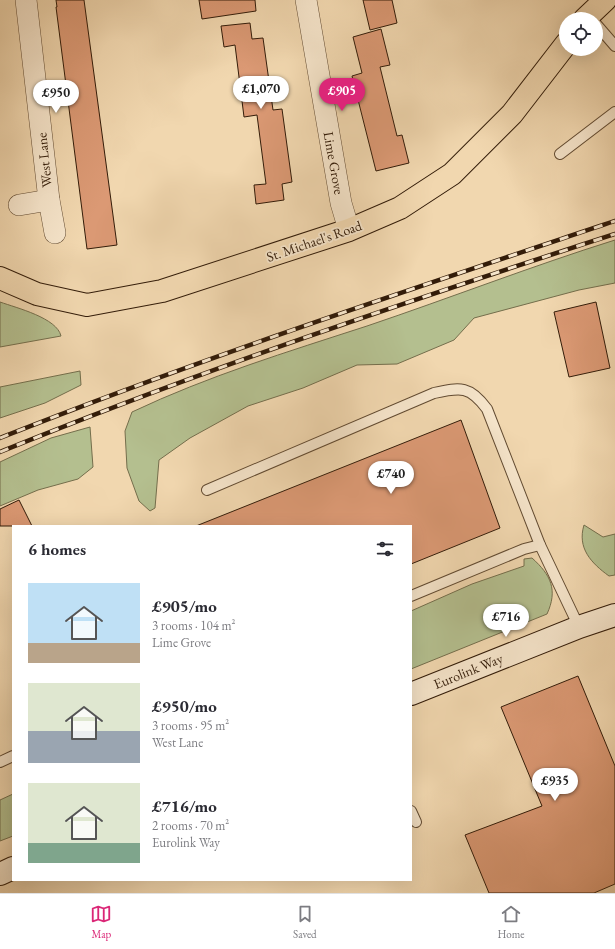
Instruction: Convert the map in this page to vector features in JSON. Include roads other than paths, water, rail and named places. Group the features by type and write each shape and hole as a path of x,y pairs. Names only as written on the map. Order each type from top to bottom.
{"main road":[{"path":"596,12 605,0"},
{"name":"St. Michael's Road","path":"0,278 37,294 87,305 162,291 349,230 400,208 452,174 512,114 559,53"},
{"name":"Eurolink Way","path":"412,694 579,627 615,615"},
{"path":"0,874 12,868"}],"street":[{"name":"West Lane","path":"26,0 49,200 55,233"},
{"name":"Lime Grove","path":"306,0 341,203 349,230"},
{"name":"West Lane","path":"19,205 49,200"}],"lane":[{"path":"603,33 615,46"},
{"path":"560,154 615,112"},
{"path":"206,490 434,393 448,390 465,390 476,395 487,409 540,545 579,627"},
{"path":"412,596 524,549 540,545"},
{"path":"0,762 12,756"},
{"path":"412,814 416,822"}],"railway":[{"path":"0,438 229,352 615,221"},
{"path":"0,452 152,393 306,337 615,234"}]}
